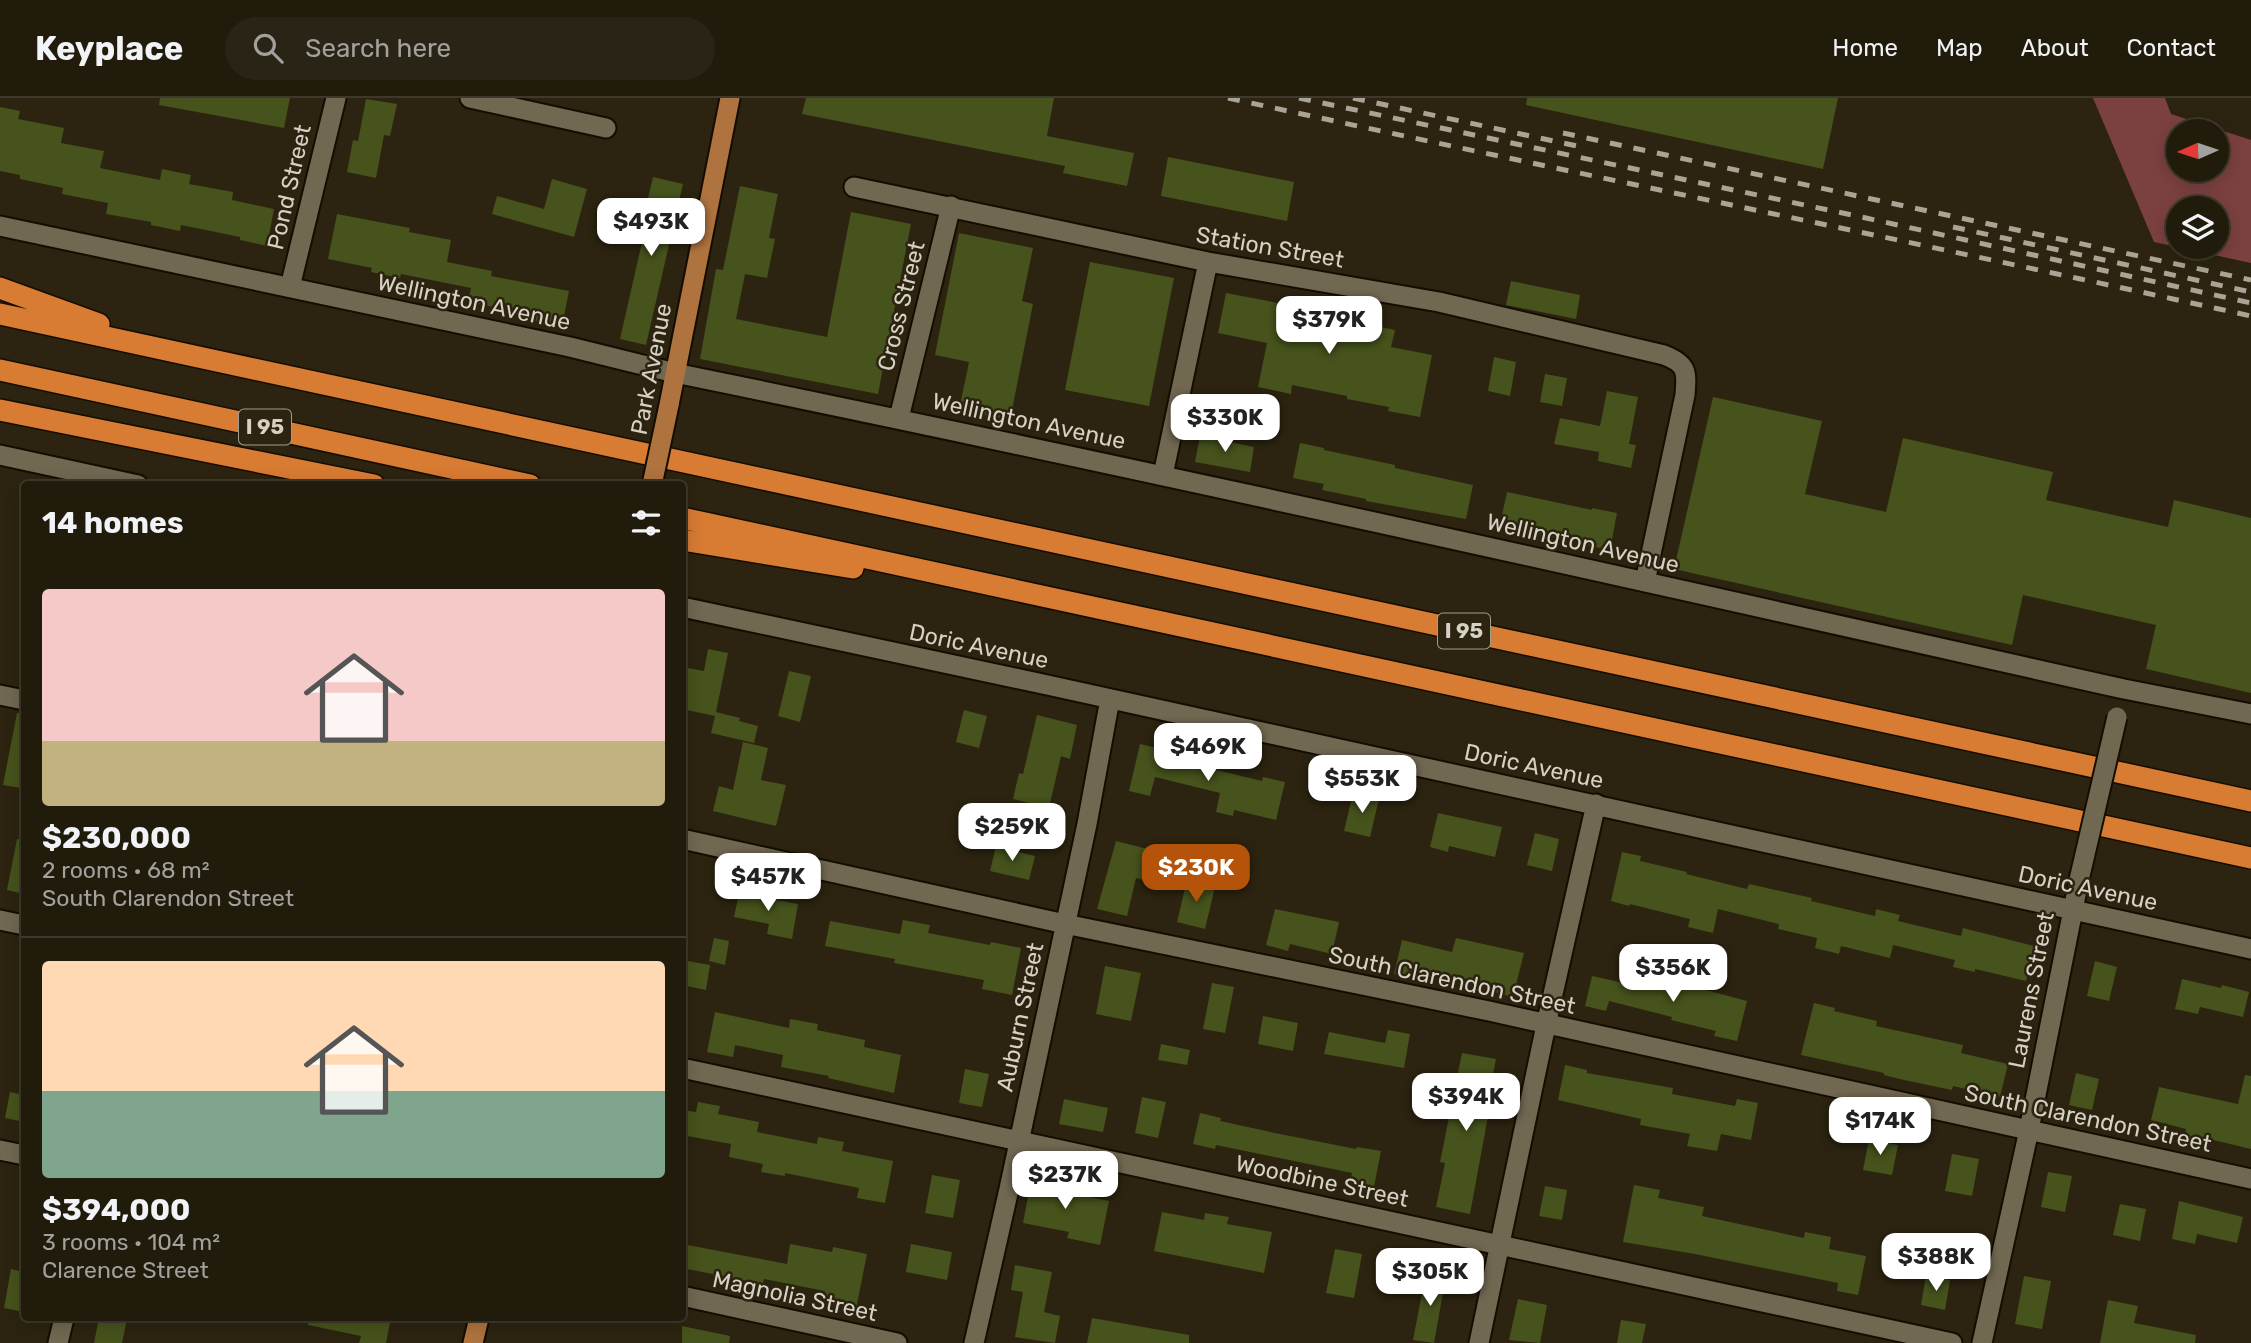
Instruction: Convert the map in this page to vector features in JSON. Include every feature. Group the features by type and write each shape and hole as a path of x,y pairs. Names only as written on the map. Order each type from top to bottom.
{"highway":[{"path":"0,288 170,351"},
{"name":"I 95","path":"0,314 2251,801"},
{"name":"I 95","path":"0,370 512,481"},
{"path":"0,410 354,481"},
{"path":"0,418 222,455"},
{"name":"I 95","path":"686,519 2251,858"},
{"path":"686,541 1138,616"}],"main road":[{"name":"Park Avenue","path":"653,481 730,98"},
{"path":"473,1343 478,1321"}],"street":[{"name":"Pond Street","path":"290,287 336,98"},
{"path":"470,98 606,128"},
{"name":"Station Street","path":"853,187 1208,262 1440,302 1677,360 1682,363 1685,373 1685,395 1644,582"},
{"name":"Cross Street","path":"899,418 951,206"},
{"name":"Wellington Avenue","path":"0,226 557,344 675,373 1163,475 2124,689 2251,714"},
{"path":"1163,475 1208,262"},
{"path":"0,455 120,481"},
{"name":"Doric Avenue","path":"686,608 1597,804 2251,949"},
{"name":"Laurens Street","path":"1982,1343 2029,1130 2072,910 2124,689"},
{"path":"0,695 21,699"},
{"name":"Auburn Street","path":"974,1343 1087,824 1110,699"},
{"path":"1479,1343 1546,1025 1597,804"},
{"name":"South Clarendon Street","path":"686,840 2251,1179"},
{"path":"0,920 21,924"},
{"name":"Woodbine Street","path":"686,1069 1952,1343"},
{"path":"0,1150 21,1154"},
{"name":"Magnolia Street","path":"686,1297 897,1343"},
{"path":"58,1343 63,1321"}],"shaded area":[{"path":"2093,98 2165,98 2171,114 2186,119 2166,119 2166,182 2230,182 2230,133 2251,140 2251,263 2229,258 2229,196 2166,196 2166,245 2154,242"}],"building":[{"path":"160,98 290,98 284,128 159,105"},
{"path":"806,98 1054,98 1047,136 1134,153 1127,186 1063,173 1065,166 802,114"},
{"path":"1527,98 1838,98 1823,169 1526,105"},
{"path":"366,99 397,104 390,136 384,135 376,178 347,172 353,140 358,141"},
{"path":"0,107 20,111 18,119 64,128 61,143 104,151 100,168 160,180 162,169 191,175 189,184 233,192 232,200 274,209 267,246 240,240 240,237 181,225 180,231 151,225 151,222 106,214 108,203 62,194 63,188 20,179 20,175 0,171"},
{"path":"1168,157 1294,182 1287,221 1161,196"},
{"path":"653,177 683,184 646,345 620,339 642,242 638,241"},
{"path":"552,179 587,189 574,237 492,214 497,196 544,209"},
{"path":"740,186 778,194 769,238 775,239 767,278 745,274 736,319 827,337 851,212 911,224 878,394 700,359 716,269 723,270"},
{"path":"337,214 410,228 409,232 451,240 447,262 492,271 491,276 569,291 562,327 504,313 504,309 468,302 471,288 401,274 400,278 371,272 372,268 328,259"},
{"path":"959,233 1033,248 1022,301 1033,304 1010,420 959,410 969,362 935,355"},
{"path":"1090,262 1174,278 1149,406 1065,390"},
{"path":"1511,281 1580,295 1576,319 1506,305"},
{"path":"1226,293 1309,309 1306,323 1359,333 1361,323 1395,330 1391,347 1432,355 1420,417 1388,411 1389,407 1347,399 1347,396 1292,385 1291,394 1258,387 1267,343 1218,333"},
{"path":"1494,357 1516,362 1510,396 1488,391"},
{"path":"1545,374 1567,378 1562,406 1540,402"},
{"path":"1607,391 1638,397 1629,444 1636,445 1631,468 1598,461 1599,452 1554,444 1560,418 1600,426"},
{"path":"1713,397 1822,421 1805,494 1886,512 1903,438 2053,472 2046,500 2168,527 2174,500 2251,518 2251,693 2146,669 2156,625 2023,595 2012,645 1674,569"},
{"path":"1200,436 1254,447 1250,472 1195,462"},
{"path":"1300,443 1473,485 1466,519 1366,501 1322,490 1324,484 1293,478"},
{"path":"1507,492 1617,513 1610,550 1585,545 1586,543 1499,529"},
{"path":"708,649 728,653 716,712 758,726 754,743 711,733 715,716 686,710 686,668 704,671"},
{"path":"789,671 811,676 800,722 778,716"},
{"path":"964,710 987,716 979,748 956,742"},
{"path":"17,713 21,714 20,788 3,785"},
{"path":"1037,715 1077,725 1070,759 1061,756 1049,808 1013,799 1019,773 1023,774"},
{"path":"743,742 768,748 761,780 786,785 776,826 713,811 719,786 733,790"},
{"path":"1140,744 1161,749 1161,752 1205,762 1204,767 1262,781 1263,777 1285,782 1276,820 1234,810 1233,816 1216,812 1220,793 1155,777 1150,796 1129,791"},
{"path":"1353,793 1379,799 1370,837 1344,831"},
{"path":"1438,813 1502,827 1495,857 1449,846 1448,852 1430,847"},
{"path":"1535,833 1559,839 1552,871 1527,865"},
{"path":"17,839 21,840 21,893 7,890"},
{"path":"1116,841 1160,852 1153,882 1136,878 1127,916 1097,909"},
{"path":"996,846 1035,856 1029,880 990,871"},
{"path":"1622,852 1641,856 1640,861 1747,889 1749,884 1875,916 1876,909 1900,915 1898,921 1961,936 1963,928 2034,946 2026,981 1975,969 1975,972 1953,967 1955,960 1893,945 1890,958 1841,946 1839,954 1815,948 1817,938 1778,929 1779,924 1718,909 1713,933 1688,927 1690,919 1611,901"},
{"path":"1187,880 1215,887 1205,929 1177,922"},
{"path":"740,889 760,893 759,897 798,904 792,939 767,934 769,924 734,917"},
{"path":"1275,909 1339,922 1332,954 1290,944 1288,951 1266,945"},
{"path":"903,920 930,925 928,933 1021,948 1012,995 982,989 984,980 894,963 895,959 825,946 830,921 900,934"},
{"path":"714,938 729,941 725,965 709,961"},
{"path":"1456,938 1524,953 1513,997 1418,971 1417,979 1394,974 1402,940 1452,952"},
{"path":"686,961 710,965 706,990 686,986"},
{"path":"2095,961 2117,967 2109,1001 2087,996"},
{"path":"1105,966 1141,973 1131,1021 1096,1014"},
{"path":"1592,976 1628,984 1630,978 1678,990 1680,983 1747,1001 1737,1041 1714,1036 1716,1031 1671,1020 1672,1017 1609,1001 1606,1011 1585,1006"},
{"path":"2182,979 2249,992 2243,1017 2200,1007 2198,1014 2175,1009"},
{"path":"1212,983 1234,987 1225,1033 1203,1029"},
{"path":"1814,1003 1835,1008 1834,1011 1877,1021 1876,1026 1963,1045 1961,1053 2008,1064 2000,1097 1953,1086 1952,1090 1904,1080 1801,1055"},
{"path":"715,1012 789,1028 790,1019 818,1024 817,1030 865,1040 864,1047 901,1055 894,1093 781,1067 783,1055 735,1045 733,1057 707,1052"},
{"path":"1263,1016 1298,1023 1293,1051 1258,1044"},
{"path":"1388,1030 1410,1034 1404,1068 1324,1054 1329,1032 1385,1043"},
{"path":"1161,1044 1190,1050 1187,1065 1158,1060"},
{"path":"1462,1053 1496,1059 1470,1214 1436,1207 1445,1163 1440,1162"},
{"path":"1565,1065 1587,1070 1587,1073 1673,1088 1672,1094 1735,1106 1737,1099 1758,1103 1751,1140 1721,1134 1717,1151 1687,1146 1690,1134 1640,1125 1641,1119 1558,1100"},
{"path":"965,1069 989,1074 982,1107 959,1103"},
{"path":"2076,1073 2099,1079 2092,1110 2069,1105"},
{"path":"2245,1075 2251,1076 2251,1149 2209,1139 2208,1145 2184,1139 2186,1129 2151,1120 2159,1087 2238,1104"},
{"path":"10,1092 21,1094 21,1121 5,1118"},
{"path":"1142,1097 1166,1102 1158,1138 1135,1133"},
{"path":"1064,1099 1108,1108 1103,1132 1059,1124"},
{"path":"698,1102 720,1106 718,1114 759,1122 757,1132 817,1144 818,1137 844,1142 842,1151 893,1161 885,1203 857,1198 859,1188 785,1173 785,1176 761,1172 763,1164 729,1157 731,1144 686,1136 686,1111 696,1112"},
{"path":"1200,1113 1221,1118 1220,1121 1275,1133 1356,1149 1381,1151 1373,1192 1349,1187 1352,1173 1216,1145 1215,1149 1193,1144"},
{"path":"1869,1139 1898,1145 1892,1175 1863,1170"},
{"path":"1952,1154 1979,1159 1972,1196 1945,1191"},
{"path":"2048,1172 2072,1176 2065,1212 2041,1207"},
{"path":"932,1175 960,1180 953,1218 925,1213"},
{"path":"1032,1175 1064,1181 1062,1191 1109,1201 1100,1245 1067,1238 1069,1232 1023,1223"},
{"path":"1634,1185 1660,1190 1658,1198 1704,1207 1702,1216 1804,1238 1805,1232 1831,1237 1829,1249 1866,1256 1858,1295 1837,1291 1838,1283 1623,1242"},
{"path":"1545,1186 1567,1190 1562,1220 1539,1216"},
{"path":"2179,1201 2243,1217 2237,1243 2197,1234 2195,1244 2172,1239"},
{"path":"2120,1204 2146,1209 2140,1241 2113,1235"},
{"path":"1162,1212 1204,1220 1205,1213 1229,1217 1227,1224 1272,1232 1264,1273 1154,1251"},
{"path":"790,1244 832,1252 833,1247 867,1254 856,1309 823,1303 825,1291 764,1279 763,1284 686,1269 686,1245 787,1264"},
{"path":"911,1244 952,1252 947,1280 906,1272"},
{"path":"1335,1249 1362,1254 1354,1298 1326,1293"},
{"path":"1015,1265 1052,1272 1044,1312 1060,1316 1055,1343 1015,1337 1023,1292 1011,1290"},
{"path":"11,1269 21,1271 21,1311 4,1308"},
{"path":"1426,1272 1446,1276 1434,1343 1413,1340"},
{"path":"1926,1276 1950,1280 1945,1310 1921,1305"},
{"path":"2024,1276 2051,1281 2042,1329 2015,1324"},
{"path":"1518,1299 1547,1305 1540,1343 1509,1340"},
{"path":"2108,1300 2138,1306 2134,1323 2196,1335 2195,1343 2100,1343"},
{"path":"1092,1318 1189,1335 1189,1343 1087,1343"},
{"path":"1621,1320 1646,1324 1642,1343 1617,1343"},
{"path":"98,1321 127,1321 122,1343 94,1343"},
{"path":"309,1321 390,1321 386,1343 359,1343 361,1336 308,1325"},
{"path":"682,1326 730,1336 729,1343 682,1343"}],"railway":[{"path":"1228,98 2251,316"},
{"path":"1299,98 2251,303"},
{"path":"1353,98 1577,146"},
{"path":"1563,133 2251,280"},
{"path":"1953,227 2251,292"}]}
